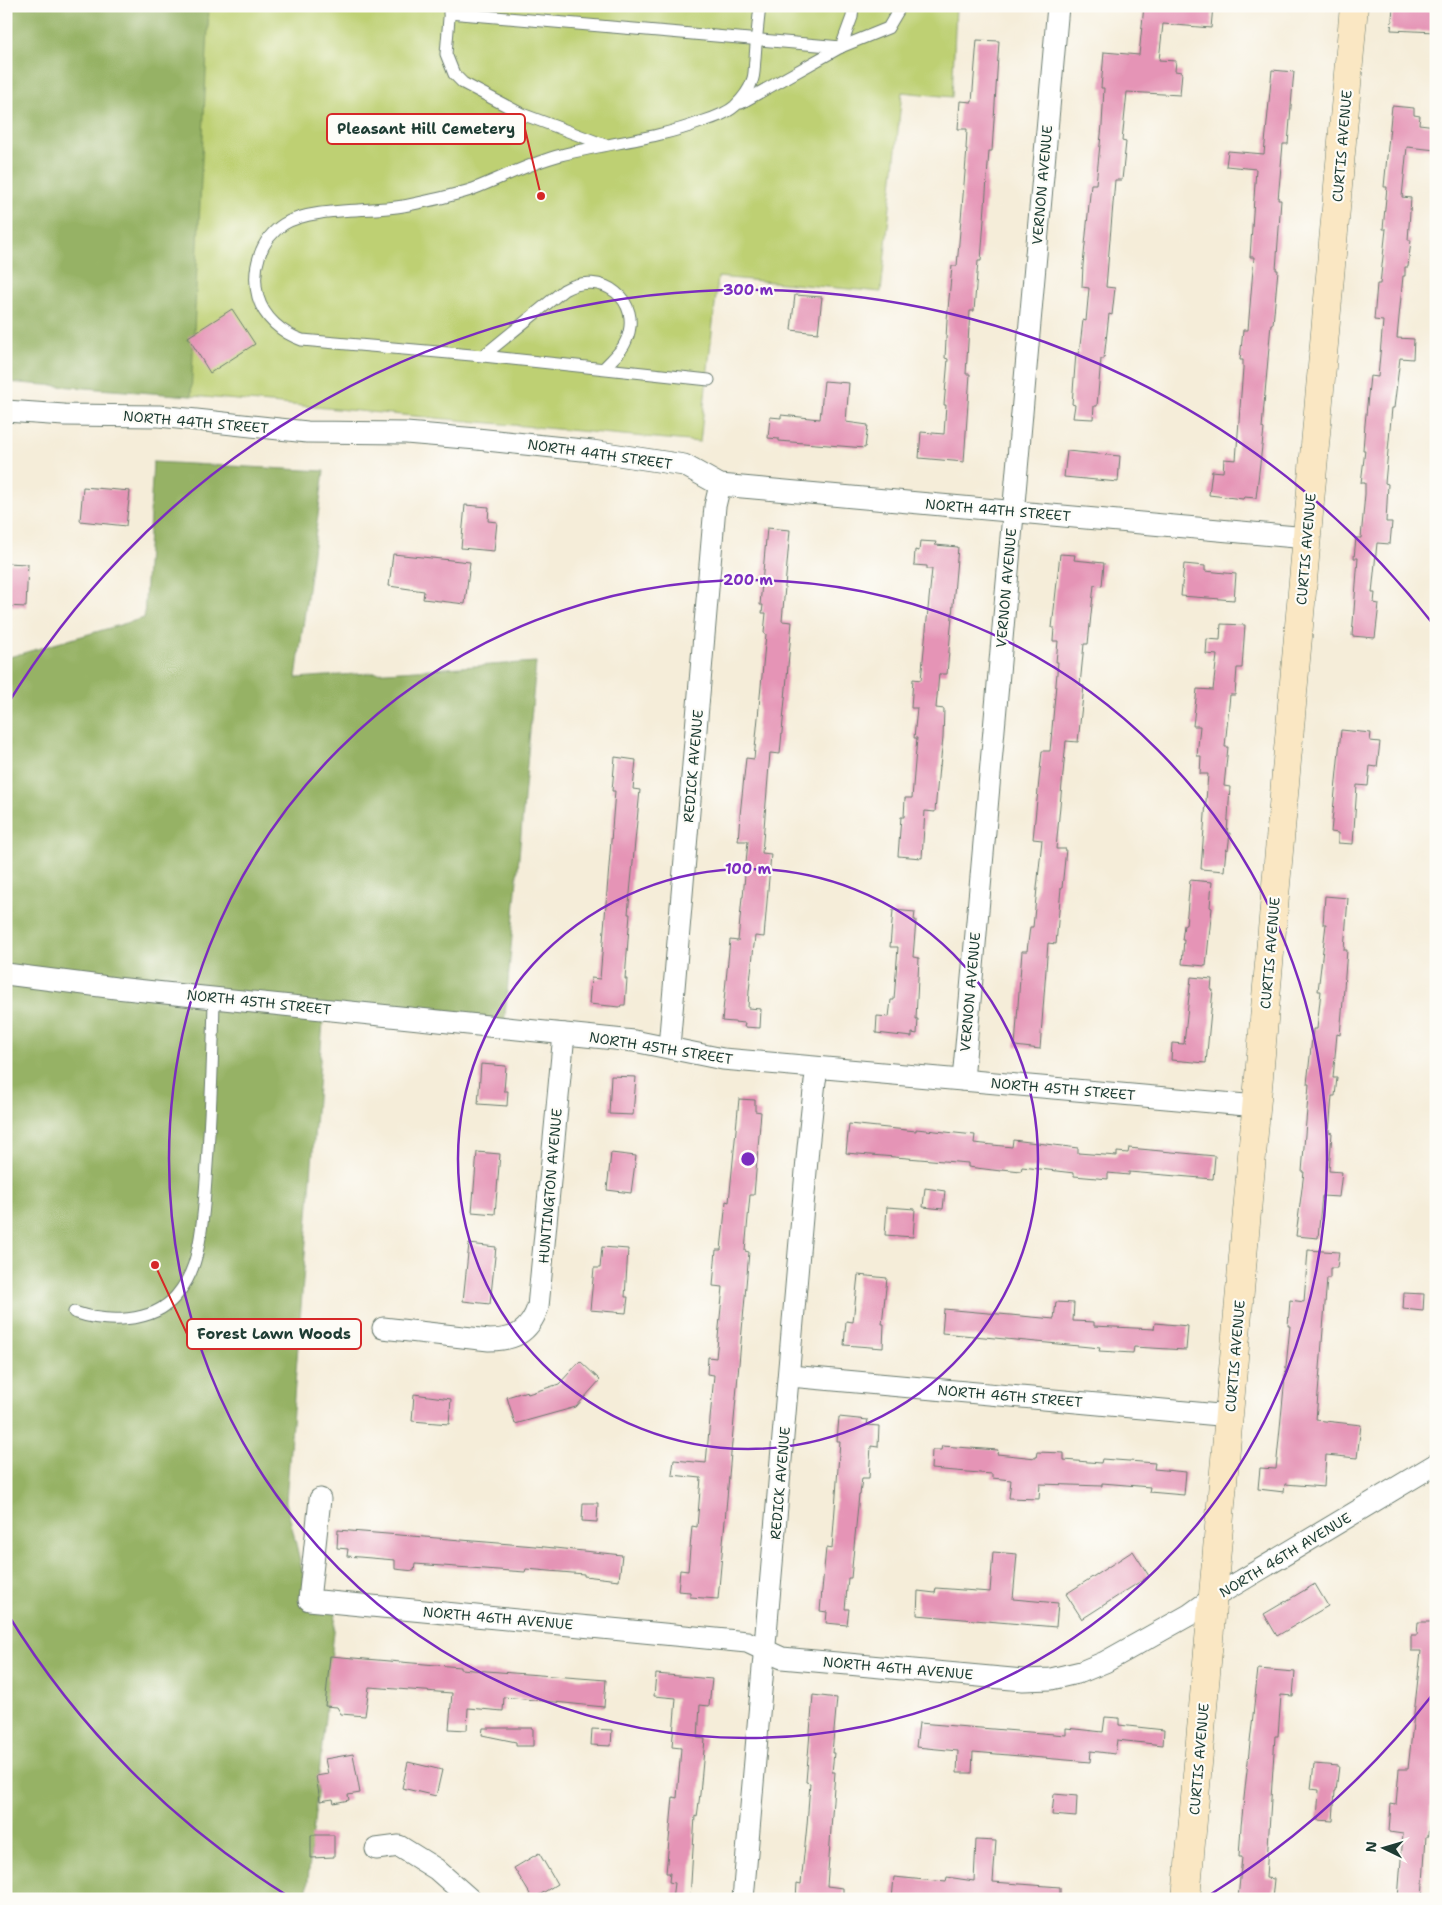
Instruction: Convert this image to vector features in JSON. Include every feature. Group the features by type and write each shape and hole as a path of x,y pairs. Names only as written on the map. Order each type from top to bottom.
{"street":[{"name":"VERNON AVENUE","path":"962,1080 1058,6"},
{"name":"CURTIS AVENUE","path":"1186,1899 1354,6"},
{"name":"NORTH 44TH STREET","path":"6,412 159,416 306,432 406,433 477,439 601,452 684,465 720,485 1307,538"},
{"name":"REDICK AVENUE","path":"669,1047 715,506 720,485"},
{"name":"NORTH 45TH STREET","path":"6,974 116,988 634,1041 723,1059 1257,1106"},
{"name":"HUNTINGTON AVENUE","path":"383,1328 489,1340 506,1340 522,1332 534,1319 538,1307 564,1034"},
{"name":"REDICK AVENUE","path":"743,1899 790,1376 808,1148 818,1068"},
{"name":"NORTH 46TH STREET","path":"790,1376 1230,1416"},
{"name":"NORTH 46TH AVENUE","path":"320,1499 309,1600 747,1642 782,1658 1023,1680 1051,1679 1081,1672 1105,1662 1189,1615 1214,1597 1436,1464"},
{"path":"376,1849 399,1846 436,1869 470,1899"}],"lane":[{"path":"734,107 746,94 753,80 760,6"},
{"path":"841,47 852,17 853,6"},
{"path":"709,380 636,374 604,368 483,356 302,340 278,328 268,318 259,300 255,274 257,261 262,248 272,235 284,224 306,215 398,206 441,199 471,190 559,155 649,138 717,117 841,47 888,28 901,6"},
{"path":"605,145 522,114 463,83 454,74 446,54 449,10 841,47"},
{"path":"483,356 564,290 572,285 584,282 597,282 616,293 625,303 631,316 624,347 604,368"},
{"path":"74,1312 89,1317 124,1319 152,1314 167,1306 177,1295 189,1276 198,1249 203,1210 214,998"}],"green space":[{"path":"6,6 209,6 191,396 6,382"},
{"path":"206,6 956,6 952,97 902,92 881,292 718,277 700,442 171,394"},
{"path":"153,462 324,471 296,678 536,662 504,1028 324,1009 286,1501 309,1600 337,1603 306,1899 6,1899 6,658 144,618"}],"building":[{"path":"1144,6 1213,6 1211,28 1163,24 1159,60 1176,61 1175,71 1182,72 1180,95 1127,92 1122,141 1126,142 1122,180 1115,180 1106,287 1115,288 1112,315 1109,314 1104,359 1101,359 1097,406 1094,406 1093,419 1073,418 1075,405 1072,404 1076,353 1079,354 1083,320 1086,321 1089,288 1082,287 1083,265 1091,184 1096,184 1102,125 1104,88 1101,88 1104,52 1139,55"},
{"path":"1393,7 1436,11 1436,32 1391,30"},
{"path":"977,40 999,41 992,151 989,151 981,261 978,261 974,311 970,311 966,374 970,374 964,462 919,458 921,432 944,434 946,405 944,405 948,359 945,358 947,320 952,266 957,266 967,149 967,129 958,129 960,101 972,102"},
{"path":"1272,70 1294,72 1288,144 1283,144 1278,200 1281,200 1276,270 1278,270 1273,324 1271,324 1262,428 1264,429 1256,498 1244,497 1243,499 1209,495 1212,471 1223,472 1224,459 1236,460 1243,368 1243,360 1240,360 1243,330 1248,330 1254,257 1250,257 1256,169 1226,166 1228,151 1264,154"},
{"path":"1392,106 1414,108 1414,115 1420,116 1419,124 1436,126 1436,150 1407,147 1402,197 1411,198 1408,240 1411,240 1408,267 1405,267 1405,276 1403,276 1397,338 1414,339 1413,359 1400,358 1394,408 1392,408 1385,483 1388,484 1386,522 1392,522 1390,544 1377,543 1372,593 1375,593 1374,603 1379,604 1375,638 1352,636 1358,558 1354,558 1356,538 1361,538 1365,494 1365,483 1361,483 1370,376 1378,377 1383,321 1374,320 1377,284 1380,284 1386,229 1383,229 1387,187 1384,187"},
{"path":"795,295 822,297 818,333 791,330"},
{"path":"232,309 255,344 210,373 188,337"},
{"path":"824,381 849,383 846,422 868,425 865,448 779,441 779,439 768,438 770,417 781,418 781,415 820,419"},
{"path":"1067,451 1120,456 1118,482 1064,477"},
{"path":"83,487 130,491 126,526 80,521"},
{"path":"465,505 489,507 488,521 497,522 494,551 461,548"},
{"path":"767,528 790,530 782,621 792,622 780,754 770,753 762,853 771,854 764,937 755,936 749,991 748,1008 761,1009 760,1028 744,1027 745,1023 722,1021 730,940 738,941 743,897 748,841 738,841 746,758 754,759 766,634 764,633 766,613 762,613 763,605 760,605"},
{"path":"920,541 936,542 935,545 958,547 947,674 939,674 936,708 944,709 943,738 935,812 925,811 922,858 898,856 901,817 904,817 905,798 912,798 917,738 914,738 917,708 911,708 913,679 921,680 932,569 927,569 927,566 914,565 915,550 919,551"},
{"path":"393,554 470,562 465,604 423,599 424,591 389,586"},
{"path":"1060,554 1075,555 1074,560 1104,563 1102,586 1094,585 1088,644 1084,644 1080,685 1084,686 1078,742 1066,741 1056,849 1066,849 1056,944 1048,943 1040,1049 1015,1046 1022,951 1027,951 1030,927 1033,927 1042,840 1033,839 1042,751 1050,751 1058,662 1056,662 1058,641 1053,641 1054,628 1052,628"},
{"path":"6,563 28,564 26,607 6,606"},
{"path":"1184,564 1205,566 1205,571 1236,574 1234,600 1181,596"},
{"path":"1221,624 1245,625 1242,668 1237,668 1235,695 1230,695 1225,747 1228,747 1224,786 1230,787 1227,833 1230,833 1224,871 1201,869 1208,774 1200,774 1201,756 1197,756 1200,726 1193,726 1197,689 1213,690 1217,655 1206,654 1207,639 1220,640"},
{"path":"1341,730 1371,733 1370,741 1380,742 1377,767 1370,766 1368,786 1357,785 1353,844 1338,843 1338,833 1331,832"},
{"path":"615,757 636,760 633,789 640,790 628,914 630,914 625,1005 620,1007 589,1004 591,978 600,979 615,791 612,791"},
{"path":"1190,880 1212,882 1210,907 1212,908 1206,966 1182,964 1184,940 1182,940 1184,925 1186,925"},
{"path":"1325,896 1348,898 1344,950 1347,950 1340,1035 1337,1034 1333,1078 1337,1078 1335,1096 1332,1096 1329,1132 1332,1133 1329,1171 1342,1172 1339,1197 1322,1196 1318,1238 1296,1236 1304,1172 1302,1172 1309,1084 1307,1084 1313,1029 1317,1029 1321,991 1318,991 1326,924 1323,924"},
{"path":"893,910 915,912 913,957 919,958 916,1019 918,1019 917,1034 912,1033 912,1037 876,1033 877,1016 889,1017 891,1000 894,1000 898,947 890,947"},
{"path":"1191,977 1212,979 1211,990 1213,990 1206,1063 1171,1060 1172,1043 1184,1044"},
{"path":"481,1064 506,1066 504,1091 508,1091 507,1106 478,1104"},
{"path":"611,1076 636,1077 633,1115 609,1114"},
{"path":"739,1099 755,1100 755,1111 761,1112 754,1195 750,1195 745,1251 749,1252 718,1599 690,1597 690,1592 678,1591 680,1570 688,1571 692,1526 697,1527 701,1478 672,1475 674,1460 706,1463 714,1375 707,1374 708,1357 716,1358 723,1287 713,1286 716,1250 721,1250 726,1201 729,1202"},
{"path":"849,1124 975,1135 974,1143 1012,1147 1013,1140 1078,1148 1078,1153 1117,1156 1117,1152 1128,1153 1129,1148 1215,1156 1213,1179 1129,1172 1129,1175 1108,1173 1108,1179 1074,1176 1074,1173 1022,1167 1021,1171 1002,1169 1001,1171 968,1167 968,1163 846,1153"},
{"path":"477,1152 500,1154 495,1214 472,1212"},
{"path":"611,1153 636,1156 631,1193 607,1190"},
{"path":"925,1188 945,1191 943,1209 923,1207"},
{"path":"887,1207 915,1209 913,1237 885,1235"},
{"path":"469,1244 496,1247 490,1304 463,1301"},
{"path":"602,1247 628,1249 626,1313 590,1310 594,1268 600,1268"},
{"path":"1308,1250 1339,1252 1337,1268 1330,1268 1330,1278 1327,1278 1316,1420 1361,1425 1357,1458 1326,1455 1324,1487 1285,1484 1284,1492 1258,1489 1260,1468 1276,1469 1290,1326 1288,1326 1290,1300 1304,1302"},
{"path":"858,1275 887,1278 882,1324 884,1324 883,1348 844,1345 846,1321 853,1322"},
{"path":"1404,1293 1424,1294 1423,1311 1403,1309"},
{"path":"1056,1302 1074,1303 1073,1321 1094,1322 1094,1326 1154,1329 1155,1323 1188,1326 1186,1350 1134,1347 1133,1353 1099,1351 1100,1348 942,1333 944,1309 1054,1319"},
{"path":"580,1361 600,1380 576,1407 515,1424 507,1397 527,1391 528,1394 559,1384"},
{"path":"414,1394 451,1399 449,1424 412,1421"},
{"path":"839,1417 868,1420 867,1425 879,1426 878,1447 871,1446 869,1478 862,1478 859,1495 851,1578 848,1578 845,1609 849,1609 847,1625 826,1623 827,1612 820,1611 826,1548 832,1549 840,1441 837,1441"},
{"path":"942,1446 998,1450 997,1454 1036,1458 1037,1452 1064,1453 1064,1460 1101,1463 1102,1459 1155,1463 1154,1469 1186,1472 1184,1495 1149,1492 1150,1487 1102,1483 1102,1486 1040,1484 1039,1499 1009,1498 1011,1480 992,1478 992,1474 931,1469 932,1450 941,1450"},
{"path":"583,1503 598,1503 597,1522 582,1521"},
{"path":"338,1530 622,1555 619,1580 584,1576 584,1574 526,1569 525,1572 415,1564 414,1571 395,1569 395,1560 347,1556 348,1549 337,1548"},
{"path":"1133,1551 1149,1576 1082,1619 1066,1594"},
{"path":"993,1552 1017,1554 1013,1599 1058,1603 1056,1627 917,1615 918,1591 935,1593 936,1588 990,1592"},
{"path":"1315,1584 1328,1606 1277,1636 1264,1614"},
{"path":"1418,1622 1436,1622 1436,1740 1431,1808 1428,1836 1426,1836 1422,1899 1398,1899 1403,1834 1389,1832 1391,1804 1396,1805 1399,1769 1408,1769 1421,1651 1411,1651 1411,1635 1417,1635"},
{"path":"330,1656 460,1667 460,1669 606,1680 604,1707 504,1697 503,1711 468,1708 467,1730 449,1729 452,1693 369,1687 365,1716 341,1714 337,1707 325,1706"},
{"path":"1258,1669 1295,1672 1293,1696 1281,1695 1278,1736 1275,1736 1266,1878 1274,1879 1272,1899 1238,1899 1242,1857 1239,1857 1241,1826"},
{"path":"656,1674 712,1679 709,1706 700,1705 698,1738 705,1739 697,1817 695,1816 690,1899 672,1899 674,1883 669,1882 670,1873 666,1873 673,1797 677,1798 681,1748 672,1747 676,1698 654,1696"},
{"path":"813,1695 837,1698 832,1753 834,1753 832,1772 835,1772 827,1886 843,1888 843,1899 796,1899 797,1883 801,1884 807,1825 810,1783 806,1782"},
{"path":"1105,1717 1119,1718 1119,1725 1164,1730 1163,1745 1117,1740 1115,1754 1091,1751 1090,1762 973,1752 972,1773 957,1773 958,1751 916,1747 919,1723 1066,1735 1066,1728 1103,1732"},
{"path":"483,1728 533,1728 533,1746 516,1746 516,1742 482,1735"},
{"path":"592,1729 612,1730 611,1746 591,1745"},
{"path":"353,1754 360,1793 348,1795 349,1800 334,1803 333,1799 320,1801 316,1776 328,1774 325,1759"},
{"path":"408,1762 442,1770 436,1796 402,1788"},
{"path":"1314,1764 1339,1766 1333,1821 1317,1820 1319,1790 1311,1789"},
{"path":"1054,1794 1077,1796 1076,1817 1052,1815"},
{"path":"311,1835 334,1835 334,1857 311,1858"},
{"path":"976,1840 996,1841 993,1882 1060,1887 1060,1899 892,1899 894,1877 946,1882 947,1877 974,1881"},
{"path":"539,1853 557,1884 533,1899 514,1868"}],"place":[{"name":"Pleasant Hill Cemetery","path":"541,196"},
{"name":"Forest Lawn Woods","path":"155,1265"}]}
